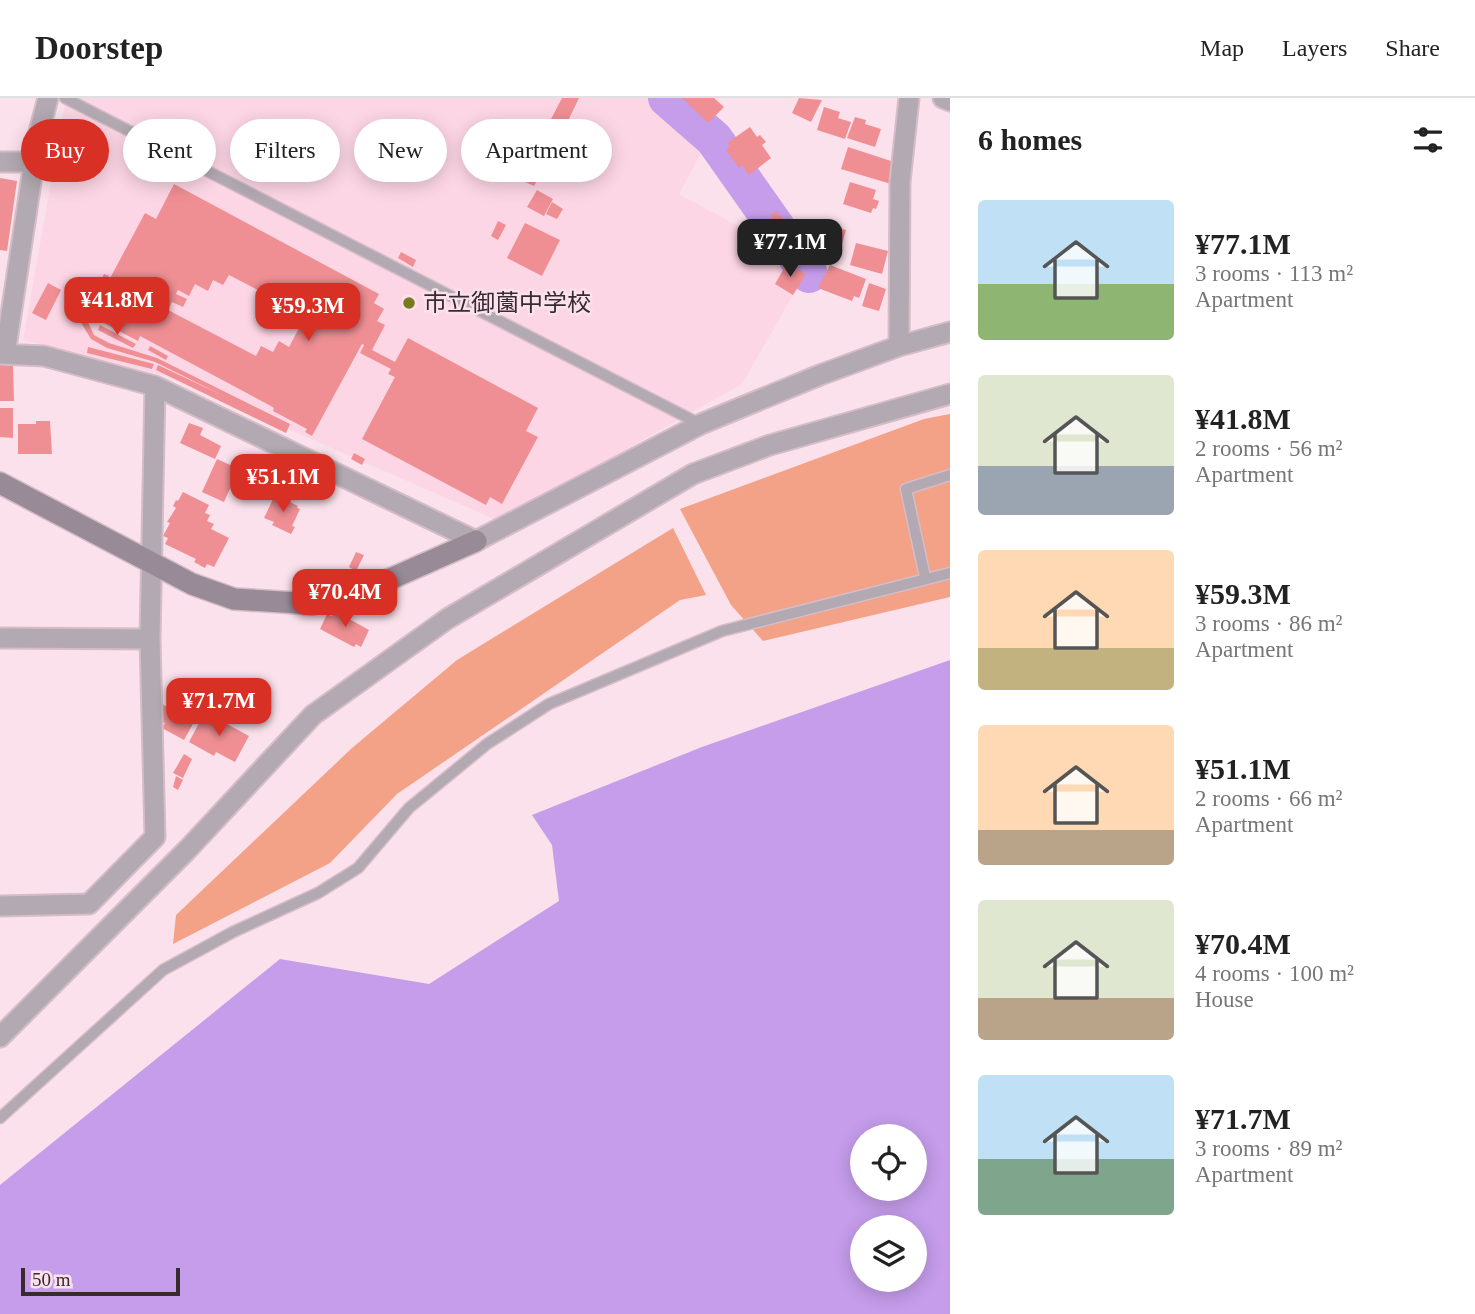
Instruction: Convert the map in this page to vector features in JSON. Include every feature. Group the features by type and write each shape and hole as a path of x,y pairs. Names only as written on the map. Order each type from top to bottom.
{"street":[{"path":"43,119 48,98"},
{"path":"899,346 900,182 909,98"},
{"path":"943,98 950,101"},
{"path":"0,162 21,162"},
{"path":"31,182 2,354 44,356 155,386 476,541"},
{"path":"0,483 192,584 234,599 313,604 363,591 476,541 701,424 820,375 899,346 950,332"},
{"path":"0,906 89,904 155,837 150,639 155,386"},
{"path":"0,1037 187,850 313,715 447,620 693,474 770,445 950,394"},
{"path":"0,638 150,639"}],"lane":[{"path":"65,98 701,424"},
{"path":"925,577 906,489 950,475"},
{"path":"0,1118 163,971 233,932 318,893 358,868 409,808 487,744 549,704 722,631 925,577 950,573"}],"shaded area":[{"name":"市立御薗中学校","path":"66,98 662,98 710,136 679,194 810,265 742,384 499,521 166,376 23,340 51,182 109,182 109,119 62,119"},
{"path":"950,414 950,597 763,641 731,605 680,509 924,419"},
{"path":"673,528 706,595 680,600 397,794 330,863 173,944 176,915 352,748 457,660"},
{"path":"950,660 950,1314 0,1314 0,1185 280,959 429,984 559,901 552,845 532,815 702,747"}],"building":[{"path":"562,98 579,98 569,119 551,119"},
{"path":"682,98 714,98 724,107 708,123"},
{"path":"799,98 822,100 811,122 792,113"},
{"path":"824,107 840,112 838,118 851,122 845,139 817,130"},
{"path":"855,117 866,120 865,124 881,129 875,147 847,138"},
{"path":"750,127 757,137 760,135 766,142 762,145 771,158 749,175 742,165 739,168 726,150 730,147 727,143"},
{"path":"848,147 891,161 891,184 841,169"},
{"path":"0,178 17,181 7,251 0,250"},
{"path":"850,182 876,190 873,199 879,201 876,209 873,208 871,213 843,204"},
{"path":"174,184 379,294 374,303 384,309 377,321 385,325 372,350 395,362 408,338 538,408 526,431 538,437 502,504 490,497 486,505 362,439 395,377 388,374 391,369 360,353 364,345 362,344 312,436 305,432 307,429 273,411 271,406 140,336 138,341 102,322 120,288 108,282 145,213 156,219","holes":["229,275 306,315 289,347 279,341 273,352 261,346 256,356 168,310 172,302 183,307 187,299 176,294 178,290 189,296 195,284 208,291 213,280 223,285"]},
{"path":"537,190 553,199 544,216 527,207"},
{"path":"552,202 563,209 557,219 546,214"},
{"path":"776,211 783,219 777,223 770,215"},
{"path":"498,221 506,225 498,240 491,236"},
{"path":"818,222 846,230 838,258 820,253 817,261 802,256 806,243 811,245"},
{"path":"525,223 560,240 542,276 507,258"},
{"path":"856,243 888,251 882,274 850,265"},
{"path":"401,252 416,260 413,267 398,258"},
{"path":"787,263 806,274 793,295 775,284"},
{"path":"830,265 866,279 859,298 854,296 852,301 818,288"},
{"path":"104,274 109,276 87,320 94,335 109,343 157,358 290,424 286,433 156,370 158,365 224,396 155,362 107,348 91,339 80,321"},
{"path":"48,283 61,290 46,320 32,313"},
{"path":"869,283 886,289 879,311 862,306"},
{"path":"100,325 136,344 133,348 98,330"},
{"path":"150,346 168,356 166,360 148,350"},
{"path":"88,347 154,364 152,369 87,353"},
{"path":"0,362 13,363 14,401 0,401"},
{"path":"0,408 13,408 13,438 0,437"},
{"path":"36,421 50,421 52,454 18,454 18,424 36,424"},
{"path":"189,423 203,428 200,435 221,446 215,459 180,443"},
{"path":"354,453 365,459 362,465 351,459"},
{"path":"217,459 239,469 224,502 202,492"},
{"path":"284,467 300,474 292,491 276,484"},
{"path":"183,492 209,505 205,513 210,515 207,521 214,524 211,529 229,538 214,567 207,564 205,568 194,562 196,559 165,544 168,538 163,536 170,523 167,522 176,508 173,506 176,500 178,501"},
{"path":"275,495 300,509 291,534 264,518"},
{"path":"356,552 364,555 356,571 349,567"},
{"path":"335,611 369,630 361,647 356,644 354,647 320,629 327,614 332,616"},
{"path":"162,704 194,722 184,740 162,728 165,723 160,721"},
{"path":"205,712 249,736 235,762 216,752 214,756 189,742"},
{"path":"184,754 192,759 183,778 173,773"},
{"path":"176,776 183,780 178,790 173,787"}],"waterway":[{"path":"667,98 714,139 809,274"}],"place":[{"name":"市立御薗中学校","path":"409,303"}]}
